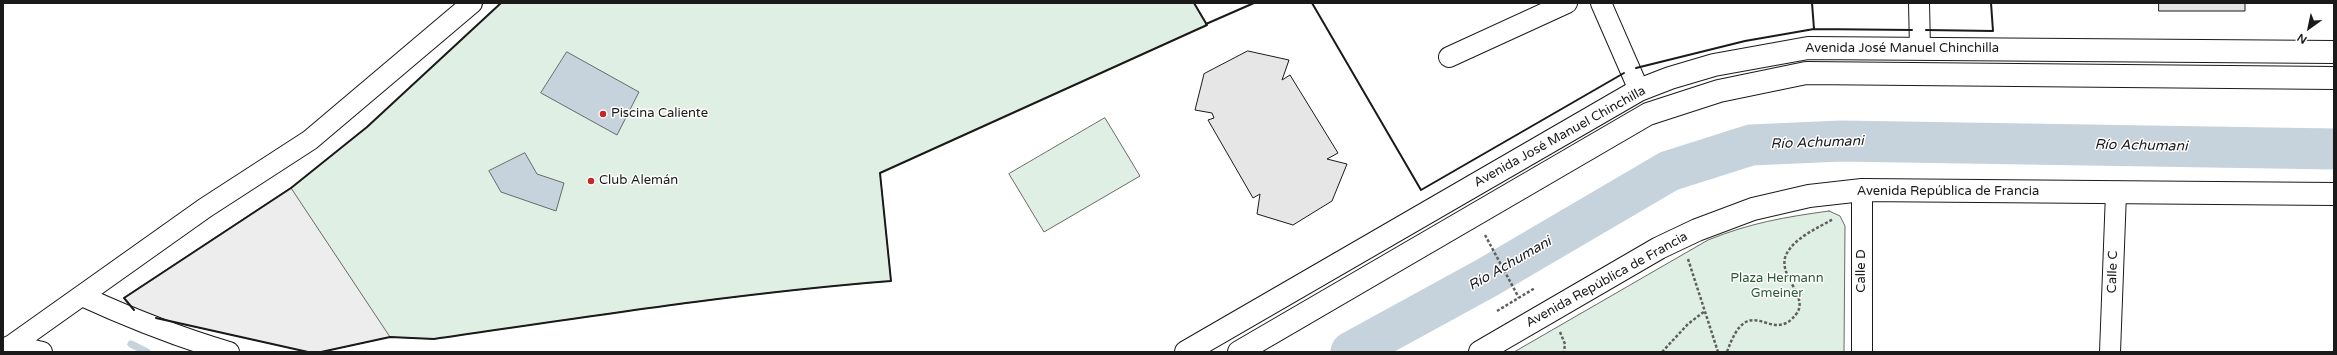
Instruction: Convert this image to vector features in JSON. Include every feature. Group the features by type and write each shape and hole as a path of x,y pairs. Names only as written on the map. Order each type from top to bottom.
{"main road":[{"name":"Avenida José Manuel Chinchilla","path":"1186,352 1639,90 1670,78 1714,65 1766,54 1808,48 2334,52"},
{"path":"1920,48 1920,75"},
{"name":"Avenida José Manuel Chinchilla","path":"1239,352 1648,114 1720,90 1806,73 2334,78"},
{"path":"1639,90 1648,114"},
{"name":"Avenida República de Francia","path":"1480,352 1659,248 1697,230 1753,209 1809,196 1862,190 2334,194"},
{"path":"1255,311 1269,334"}],"street":[{"path":"8,347 205,208 310,140 472,3"},
{"path":"1449,57 1567,3"},
{"path":"1601,3 1639,90"},
{"path":"1919,3 1920,48"},
{"name":"Calle D","path":"1862,190 1862,352"},
{"name":"Calle C","path":"2110,352 2116,193"},
{"path":"82,296 128,317 186,340 229,352"},
{"path":"8,347 42,352"}],"path":[{"path":"1727,352 1740,326 1751,319 1758,319 1770,326 1779,326 1790,322 1798,311 1799,300 1785,271 1784,262 1787,253 1803,238 1833,219"},
{"path":"1484,234 1519,298"},
{"path":"1688,258 1718,352"},
{"path":"1497,311 1535,288"},
{"path":"1662,352 1688,324 1705,311"},
{"path":"1560,331 1565,344 1564,352"}],"green space":[{"name":"Club Alemán","path":"501,3 1194,3 1207,25 880,173 891,281 719,299 434,339 390,337 321,352 308,352 124,298 291,188 367,127"},
{"path":"1105,118 1140,176 1044,232 1009,174"},
{"name":"Plaza Hermann Gmeiner","path":"1829,211 1840,216 1845,226 1844,352 1514,352 1708,240 1738,229 1768,221"}],"shaded area":[{"name":"Piscina Caliente","path":"567,52 639,92 617,135 541,93"},
{"path":"525,153 537,174 564,183 556,211 501,192 489,171"},
{"path":"291,188 390,337 321,352 308,352 137,314 124,298"}],"building":[{"path":"2159,3 2245,3 2245,11 2159,11"},
{"path":"1248,51 1289,60 1282,80 1290,75 1338,153 1327,159 1347,164 1332,201 1293,225 1257,214 1260,194 1253,198 1208,120 1214,118 1212,113 1195,110 1204,74"}],"waterway":[{"name":"Río Achumani","path":"1351,352 1488,277 1669,171 1751,145 1841,141 2334,149"},
{"path":"131,344 147,352"}],"wall":[{"path":"134,310 124,298 291,188 367,127 501,3"},
{"path":"321,352 390,337 434,339 719,299 891,281 880,173 1207,25 1194,3"},
{"path":"1206,24 1254,3"},
{"path":"1312,3 1421,190 1624,73"},
{"path":"1636,68 1745,41 1814,29 1812,3"},
{"path":"1926,30 1993,31 1991,3"},
{"path":"1814,27 1814,29 1912,30"},
{"path":"156,318 308,352"}],"place":[{"name":"Piscina Caliente","path":"603,114"},
{"name":"Club Alemán","path":"591,181"}]}
